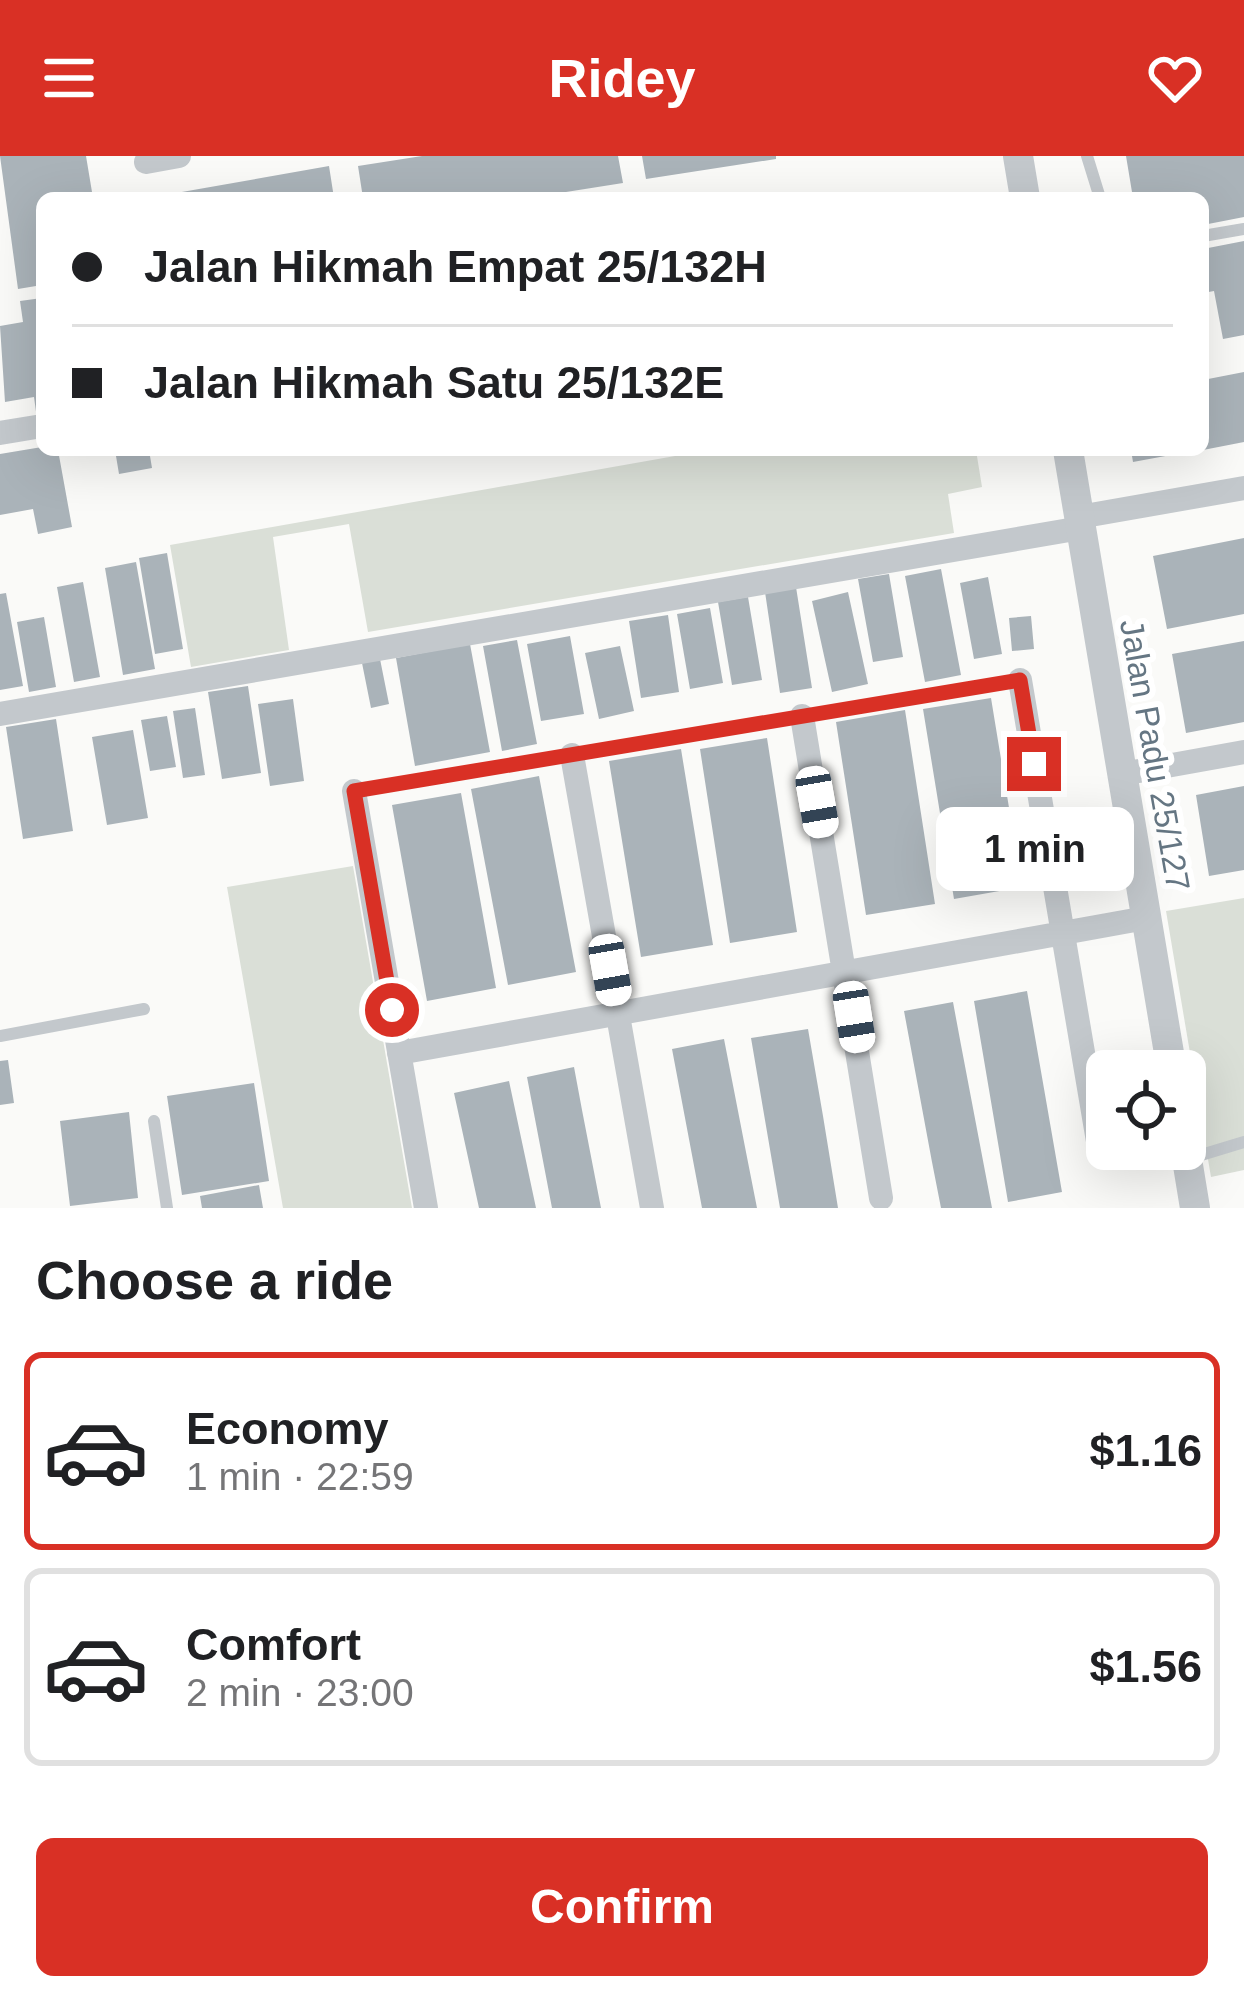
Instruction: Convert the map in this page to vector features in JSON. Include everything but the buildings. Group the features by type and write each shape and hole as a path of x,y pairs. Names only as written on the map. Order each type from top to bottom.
{"street":[{"path":"146,162 179,156"},
{"path":"1024,157 1025,192"},
{"path":"0,433 36,427"},
{"name":"Jalan Padu 25/127","path":"1069,456 1168,1050"},
{"path":"0,714 1080,522 1244,488"},
{"path":"1020,680 1086,1070"},
{"path":"802,716 881,1198"},
{"path":"1122,774 1244,752"},
{"path":"572,755 652,1208"},
{"path":"354,791 426,1208"},
{"path":"399,1053 1146,918"},
{"path":"1189,1170 1195,1208"}],"lane":[{"path":"1087,156 1098,192"},
{"path":"1209,235 1244,229"},
{"path":"354,791 1020,680"},
{"path":"0,1036 144,1009"},
{"path":"154,1121 167,1208"},
{"path":"1206,1149 1244,1142"}],"shaded area":[{"path":"675,456 977,456 982,487 948,494 954,533 368,632 349,524 273,537 289,650 191,667 170,545"},
{"path":"353,866 412,1208 283,1208 227,887"},
{"path":"1244,898 1244,1170 1211,1177 1206,1147 1206,1050 1190,1050 1166,911"}],"route":[{"path":"392,1010 354,791 1020,680 1034,764"}]}
